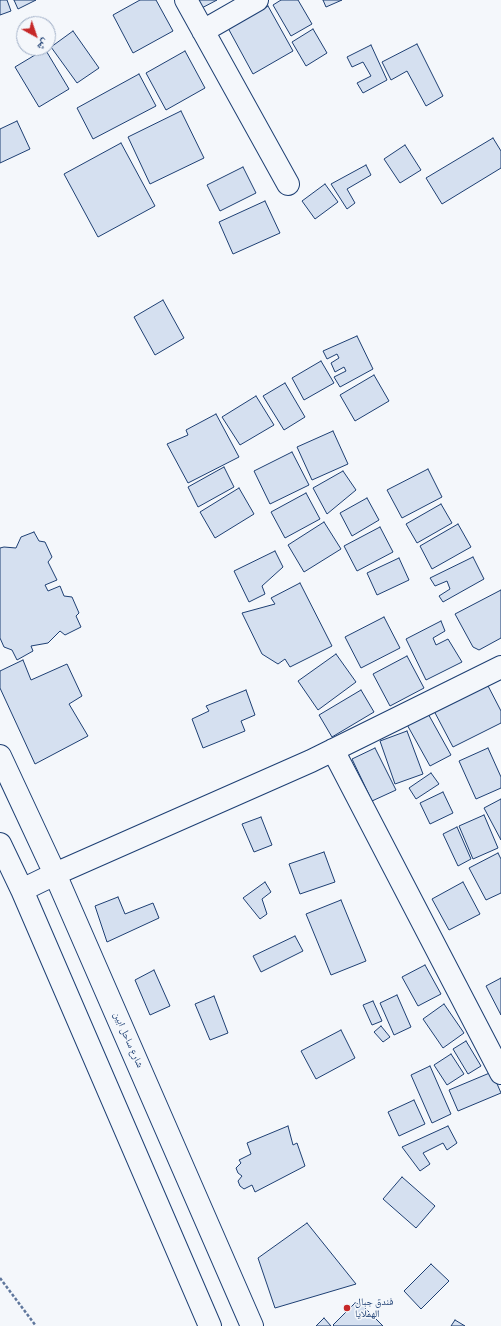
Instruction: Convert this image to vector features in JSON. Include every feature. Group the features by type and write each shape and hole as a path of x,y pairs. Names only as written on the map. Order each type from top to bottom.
{"main road":[{"path":"186,0 288,184"},
{"path":"203,31 257,0"},
{"path":"22,890 333,750 501,667"},
{"path":"333,750 501,1073"},
{"name":"شارع ساحل ابين","path":"0,756 55,874 252,1326"},
{"path":"0,844 22,890 210,1326"}],"path":[{"path":"0,1278 36,1326"}],"building":[{"path":"0,0 7,0 11,11 0,15"},
{"path":"14,0 36,0 18,9"},
{"path":"140,0 156,0 173,31 133,53 113,15"},
{"path":"193,0 217,0 198,10"},
{"path":"281,0 298,0 312,24 291,36 273,5"},
{"path":"323,0 342,0 326,7"},
{"path":"268,6 293,51 253,74 228,28"},
{"path":"313,29 327,53 306,66 292,42"},
{"path":"73,31 99,68 77,83 56,54 56,43"},
{"path":"417,44 443,96 426,106 407,71 391,80 382,62"},
{"path":"371,45 387,80 363,93 357,83 371,76 363,62 352,67 347,57"},
{"path":"185,51 205,88 166,110 146,73"},
{"path":"33,56 49,56 69,89 39,107 15,67"},
{"path":"139,74 156,106 93,139 77,108"},
{"path":"181,111 204,158 150,184 128,137"},
{"path":"17,121 30,149 0,163 0,129"},
{"path":"493,138 501,151 501,168 442,204 426,178"},
{"path":"121,143 155,206 98,237 64,174"},
{"path":"405,145 421,170 400,183 384,159"},
{"path":"366,165 371,175 347,189 355,203 347,209 331,184"},
{"path":"243,167 256,193 220,211 207,185"},
{"path":"325,184 338,202 315,219 302,201"},
{"path":"265,201 280,233 233,254 219,222"},
{"path":"163,300 184,338 155,355 134,317"},
{"path":"357,336 373,369 340,387 334,377 346,371 344,367 335,372 331,363 339,358 337,354 327,359 323,351"},
{"path":"321,361 334,383 304,400 292,378"},
{"path":"374,375 389,401 355,421 340,395"},
{"path":"285,383 305,417 284,430 263,396"},
{"path":"256,396 274,425 240,445 222,417"},
{"path":"216,414 239,457 188,483 167,444 188,435 186,430"},
{"path":"333,431 348,464 312,480 297,447"},
{"path":"292,452 309,485 270,504 254,471"},
{"path":"224,467 234,487 198,507 188,487"},
{"path":"428,469 442,497 402,518 387,490"},
{"path":"343,471 356,490 327,514 313,488"},
{"path":"239,488 254,514 215,538 200,512"},
{"path":"306,493 320,519 285,538 271,512"},
{"path":"367,498 379,520 352,536 340,513"},
{"path":"441,504 452,523 417,543 406,524"},
{"path":"324,522 341,549 304,572 288,545"},
{"path":"458,524 471,547 432,569 420,546"},
{"path":"380,527 393,552 357,571 344,546"},
{"path":"34,532 39,541 45,542 52,557 48,562 57,580 45,585 48,591 60,586 64,596 72,597 79,613 76,616 81,627 65,635 60,631 48,643 31,646 33,651 17,660 12,650 4,647 0,638 0,548 16,548 21,537"},
{"path":"275,551 283,567 262,586 265,594 249,602 234,571"},
{"path":"473,557 484,579 443,602 439,596 450,589 447,581 435,586 430,578"},
{"path":"399,558 409,580 377,595 367,573"},
{"path":"300,583 332,646 290,667 285,659 278,664 262,654 242,613 275,604 271,598"},
{"path":"501,590 501,638 479,650 473,647 455,614"},
{"path":"384,617 400,648 361,668 345,637"},
{"path":"441,621 445,631 433,638 436,645 448,639 462,662 426,680 406,639"},
{"path":"336,654 356,682 318,710 298,681"},
{"path":"407,656 424,688 390,706 373,674"},
{"path":"23,660 31,680 67,664 82,696 69,704 88,736 35,764 0,688 0,671"},
{"path":"486,682 501,711 501,723 453,747 433,709"},
{"path":"246,690 255,715 241,721 245,731 203,748 192,719 209,711 206,706"},
{"path":"361,690 374,712 332,737 319,715"},
{"path":"426,710 451,755 430,766 405,721"},
{"path":"407,731 423,774 395,784 380,741"},
{"path":"375,748 396,790 372,801 352,759"},
{"path":"488,748 501,777 501,788 476,799 459,761"},
{"path":"431,773 439,784 416,799 409,788"},
{"path":"443,792 453,813 430,824 420,803"},
{"path":"501,799 501,840 484,808"},
{"path":"484,815 498,848 473,859 459,826"},
{"path":"261,817 272,845 254,852 242,824"},
{"path":"457,827 471,859 458,866 443,834"},
{"path":"324,852 335,882 300,894 289,864"},
{"path":"498,853 501,859 501,893 486,900 469,868"},
{"path":"265,882 271,892 262,899 267,914 260,919 243,898"},
{"path":"463,882 480,914 449,930 432,899"},
{"path":"118,897 125,914 153,903 159,918 107,942 95,906"},
{"path":"341,900 366,961 331,975 306,914"},
{"path":"295,936 303,951 261,972 253,956"},
{"path":"425,965 441,994 418,1006 402,977"},
{"path":"154,970 170,1006 150,1015 135,980"},
{"path":"501,978 501,1015 486,986"},
{"path":"397,995 411,1027 394,1035 380,1003"},
{"path":"214,996 228,1033 210,1040 195,1004"},
{"path":"373,1001 382,1021 372,1025 363,1005"},
{"path":"444,1004 464,1033 443,1048 423,1019"},
{"path":"381,1026 390,1037 383,1042 374,1032"},
{"path":"341,1030 355,1058 316,1079 301,1051"},
{"path":"466,1041 481,1066 468,1074 453,1049"},
{"path":"451,1054 464,1074 447,1085 434,1065"},
{"path":"430,1066 451,1114 432,1123 411,1075"},
{"path":"492,1072 501,1093 458,1111 449,1090"},
{"path":"414,1100 425,1124 399,1136 388,1112"},
{"path":"288,1126 293,1145 297,1143 305,1166 255,1192 252,1185 244,1189 240,1186 238,1181 242,1176 238,1173 236,1168 241,1163 239,1160 251,1154 247,1143"},
{"path":"448,1126 457,1143 447,1150 443,1143 423,1153 430,1164 420,1171 402,1147"},
{"path":"402,1177 435,1206 416,1228 383,1199"},
{"path":"307,1223 356,1284 275,1308 258,1258"},
{"path":"431,1264 449,1281 421,1309 404,1291"},
{"path":"355,1303 362,1305 383,1326 334,1326 333,1325"},
{"path":"324,1318 331,1326 316,1326"},
{"path":"455,1320 465,1326 451,1326"}],"place":[{"name":"فندق جبال الهملايا","path":"347,1308"}]}
